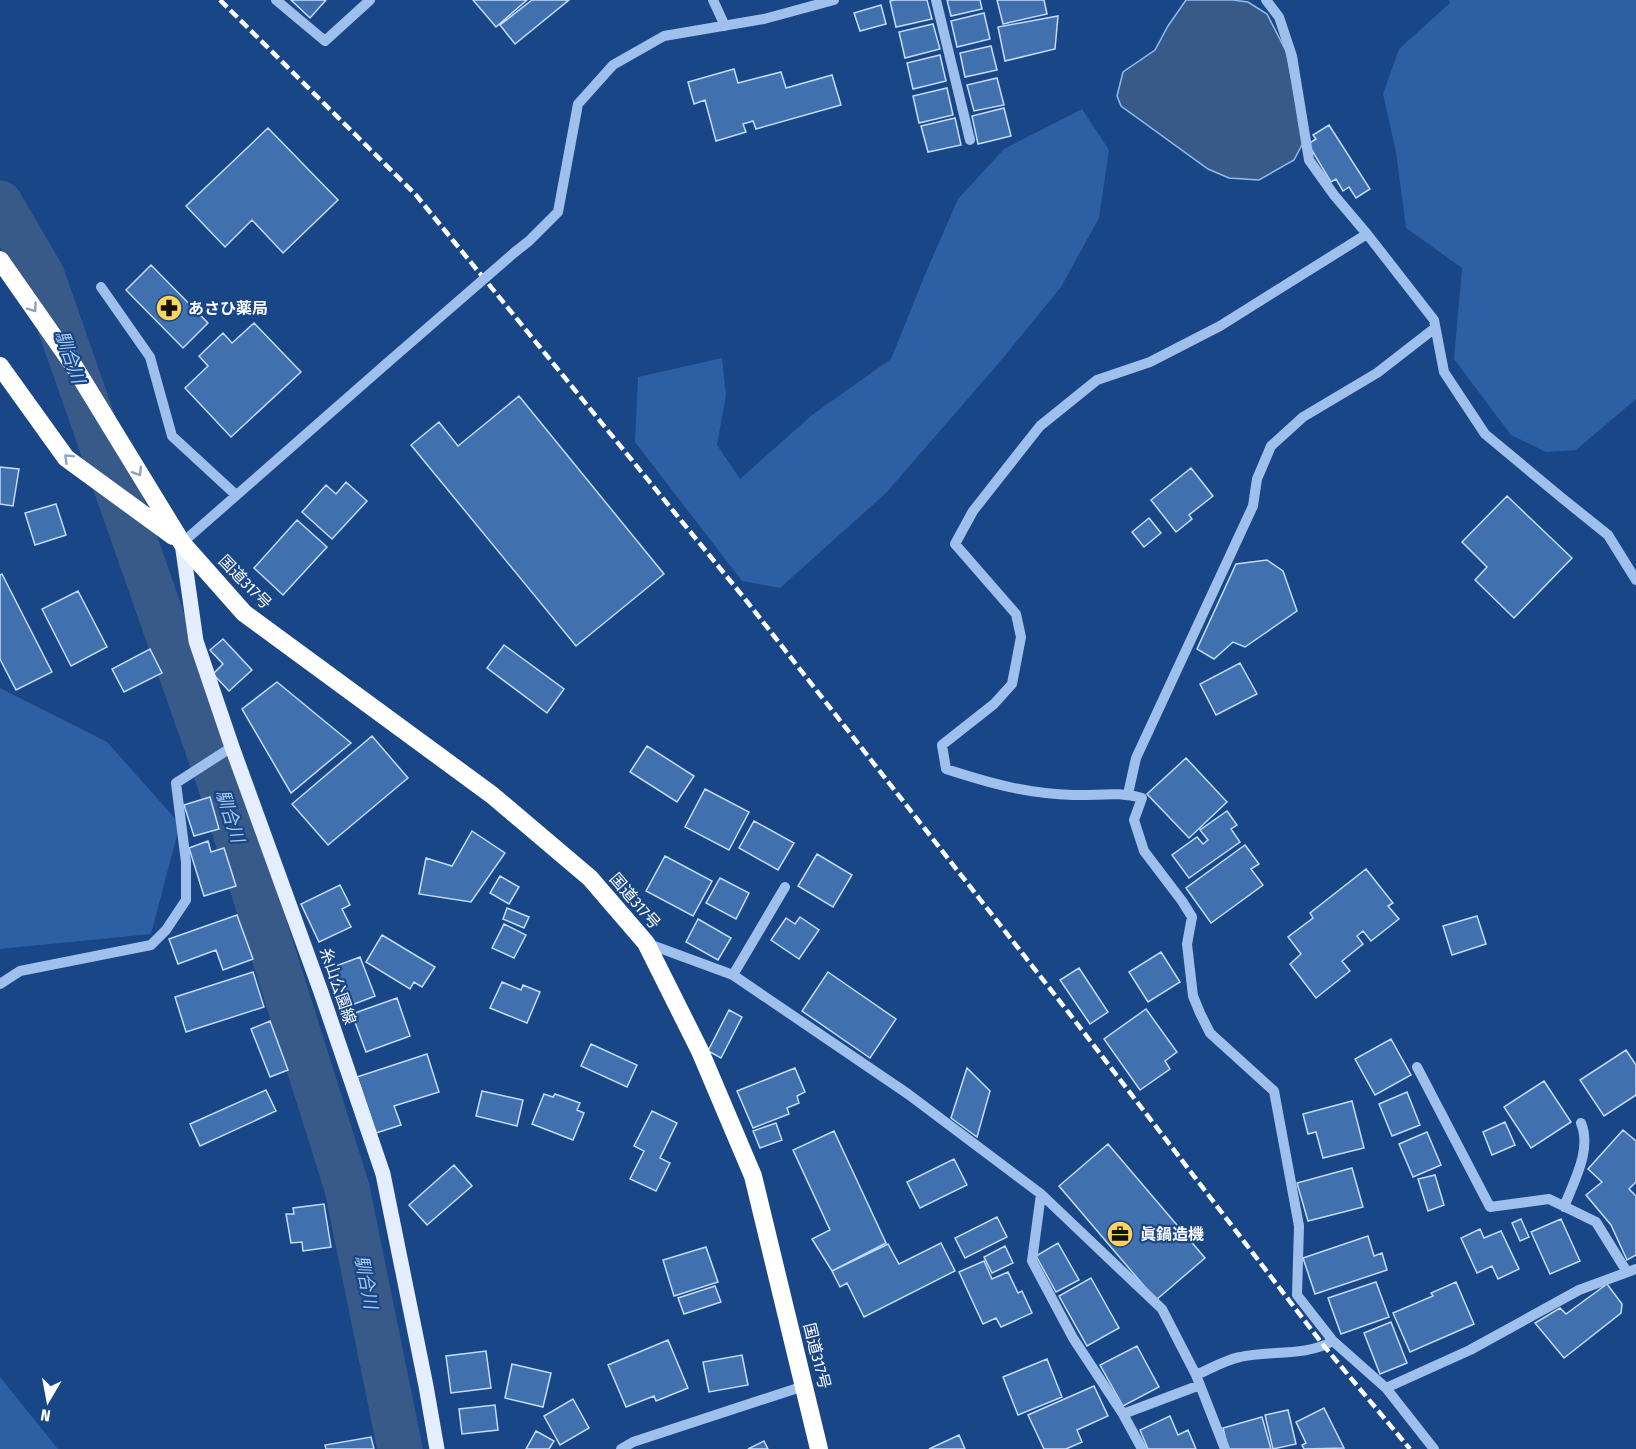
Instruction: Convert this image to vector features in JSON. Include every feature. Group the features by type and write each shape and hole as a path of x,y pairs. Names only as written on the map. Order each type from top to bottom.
{"highway":[{"name":"国道317号","path":"0,260 72,363 182,543 244,613 492,795 590,879 646,943 700,1051 753,1176 819,1449"},
{"name":"国道317号","path":"0,366 66,458 182,543"}],"main road":[{"name":"糸山公園線","path":"182,543 196,641 383,1174 437,1449"}],"street":[{"path":"276,0 324,41 370,0"},
{"path":"713,0 725,26"},
{"path":"182,543 529,241 558,212 578,104 613,65 664,36 764,19 834,0"},
{"path":"936,0 970,140"},
{"path":"1266,0 1280,17 1292,56 1309,160 1334,195 1434,320 1444,372 1485,434 1608,535 1636,580"},
{"path":"1367,234 1220,326 1150,362 1097,380 1040,426 973,511 955,544 1016,614 1021,637 1012,684 994,704 942,744 946,769 1018,790 1072,795 1128,794 1142,798 1134,820 1144,850 1192,917 1187,944 1193,996 1200,1013 1210,1033 1274,1091 1299,1226 1297,1295 1333,1341 1386,1388 1434,1449"},
{"path":"101,287 150,357 172,436 236,495"},
{"path":"1128,794 1136,758 1252,506 1257,479 1270,446 1303,417 1377,373 1435,328"},
{"path":"0,984 20,971 151,945 166,930 186,900 186,862 176,783 232,747"},
{"path":"733,975 785,886"},
{"path":"646,943 733,975 908,1094 1041,1194 1162,1309 1198,1380 1226,1449"},
{"path":"1386,1388 1470,1350 1579,1290 1632,1270 1596,1222 1549,1199 1490,1207 1417,1067"},
{"path":"1564,1207 1583,1158 1584,1130 1581,1123"},
{"path":"1041,1194 1032,1261 1074,1338 1123,1414 1142,1449"},
{"path":"1123,1414 1198,1380 1239,1357 1300,1351 1324,1346 1333,1341"},
{"path":"621,1449 633,1442 804,1386"}],"shaded area":[{"path":"1186,0 1248,2 1267,14 1286,51 1304,141 1294,160 1259,180 1229,178 1208,169 1121,106 1117,96 1123,72 1155,50"},
{"path":"1449,0 1636,0 1636,399 1576,450 1546,452 1511,435 1454,359 1462,268 1406,228 1396,152 1383,94 1399,49 1450,3"},
{"path":"1082,109 1109,150 1099,218 1061,287 998,364 886,493 780,588 742,581 635,442 638,377 722,358 726,395 717,445 740,479 812,415 891,359 958,199 1004,149"},
{"path":"0,688 107,742 180,824 151,934 0,949"},
{"path":"0,1377 58,1449 0,1449"}],"building":[{"path":"291,0 326,0 310,18"},
{"path":"473,0 527,0 496,27"},
{"path":"532,0 569,0 515,44 500,25"},
{"path":"927,0 932,19 896,27 890,1"},
{"path":"947,0 980,0 982,9 951,16"},
{"path":"997,0 1044,0 1047,14 1003,24"},
{"path":"881,5 886,24 860,31 854,13"},
{"path":"984,13 990,39 957,47 951,21"},
{"path":"1058,16 1055,49 1005,61 998,27"},
{"path":"933,24 940,49 905,58 899,32"},
{"path":"991,46 997,70 965,77 960,53"},
{"path":"940,55 946,81 913,89 907,63"},
{"path":"734,69 738,83 781,72 786,88 832,75 841,105 756,129 753,121 743,124 746,132 716,141 705,100 694,104 688,82"},
{"path":"997,78 1004,105 974,111 967,85"},
{"path":"947,88 953,115 919,123 913,96"},
{"path":"1004,108 1011,136 978,144 972,116"},
{"path":"955,118 961,145 928,152 921,126"},
{"path":"1329,125 1370,189 1356,198 1349,187 1343,191 1336,179 1331,182 1308,144 1316,139 1313,135"},
{"path":"268,128 338,200 283,253 252,220 225,247 186,206"},
{"path":"151,265 208,323 183,348 126,290"},
{"path":"254,323 301,372 231,437 185,388 208,366 199,356 223,333 232,343"},
{"path":"519,396 664,574 576,646 411,445 439,422 458,446"},
{"path":"0,467 19,469 13,506 0,504"},
{"path":"1191,468 1213,496 1189,515 1192,519 1176,532 1151,500"},
{"path":"346,482 367,501 332,539 302,512 326,485 336,494"},
{"path":"1507,496 1572,558 1514,618 1475,580 1487,567 1462,542"},
{"path":"56,504 66,535 35,545 25,513"},
{"path":"1149,518 1161,533 1144,547 1132,532"},
{"path":"297,520 327,547 283,595 254,568"},
{"path":"1267,560 1283,571 1297,611 1245,647 1233,642 1214,659 1197,649 1236,564"},
{"path":"2,574 52,672 16,690 0,659 0,575"},
{"path":"78,591 107,647 71,666 42,609"},
{"path":"223,639 252,670 229,691 213,674 223,664 210,650"},
{"path":"504,645 564,689 547,713 487,668"},
{"path":"150,649 162,673 124,692 112,669"},
{"path":"1240,663 1257,694 1216,715 1200,684"},
{"path":"277,682 351,743 291,793 242,709"},
{"path":"372,736 408,778 328,845 292,804"},
{"path":"647,746 694,776 677,802 630,772"},
{"path":"1186,758 1227,802 1189,838 1147,794"},
{"path":"705,789 749,812 729,850 685,827"},
{"path":"210,797 219,829 194,836 184,805"},
{"path":"1227,811 1237,825 1231,829 1240,842 1189,878 1172,855 1197,837 1203,844 1208,840 1200,830"},
{"path":"754,821 794,843 778,870 739,848"},
{"path":"472,831 505,853 471,902 419,894 426,858 452,866"},
{"path":"208,841 211,852 224,848 236,886 204,896 189,848"},
{"path":"1245,845 1259,864 1251,869 1263,885 1211,923 1186,888"},
{"path":"817,854 852,875 833,907 798,886"},
{"path":"665,856 712,881 693,916 646,891"},
{"path":"1366,869 1393,903 1388,906 1399,919 1371,941 1363,931 1357,936 1363,944 1342,961 1350,971 1316,998 1290,964 1301,954 1288,937 1313,918 1310,913"},
{"path":"500,876 519,887 509,904 490,893"},
{"path":"720,878 749,893 736,919 706,903"},
{"path":"340,885 350,905 342,909 351,927 319,942 301,904"},
{"path":"507,908 529,917 524,928 503,919"},
{"path":"237,915 253,959 223,970 216,950 178,964 169,939"},
{"path":"1477,916 1486,944 1452,955 1443,926"},
{"path":"800,917 819,930 799,959 771,940 786,918 795,924"},
{"path":"698,919 731,938 718,960 686,942"},
{"path":"504,924 526,935 514,958 492,948"},
{"path":"382,935 435,967 422,987 414,982 410,989 366,962"},
{"path":"1161,952 1180,982 1148,1002 1129,972"},
{"path":"360,957 375,996 344,1008 328,969"},
{"path":"1079,968 1108,1012 1090,1024 1060,980"},
{"path":"253,972 264,1007 186,1032 175,997"},
{"path":"828,972 896,1019 870,1058 802,1011"},
{"path":"502,982 521,990 523,985 540,992 527,1023 490,1008"},
{"path":"397,998 410,1036 366,1052 352,1014"},
{"path":"1146,1009 1177,1052 1165,1061 1170,1069 1140,1090 1104,1039"},
{"path":"729,1010 742,1017 721,1058 708,1051"},
{"path":"270,1021 288,1070 270,1077 251,1029"},
{"path":"1391,1039 1411,1075 1375,1095 1355,1059"},
{"path":"591,1044 637,1065 627,1087 581,1066"},
{"path":"1626,1050 1636,1065 1636,1095 1604,1116 1580,1080"},
{"path":"427,1054 439,1092 394,1106 401,1125 376,1133 357,1077"},
{"path":"795,1068 805,1092 797,1096 799,1103 787,1108 789,1114 753,1128 737,1091"},
{"path":"967,1068 990,1091 977,1137 951,1118"},
{"path":"1544,1081 1571,1122 1531,1148 1504,1107"},
{"path":"266,1090 276,1111 200,1146 190,1124"},
{"path":"482,1091 523,1100 517,1126 476,1116"},
{"path":"1407,1092 1420,1125 1392,1136 1379,1104"},
{"path":"544,1094 553,1097 555,1094 580,1103 577,1110 584,1113 573,1140 532,1124"},
{"path":"1352,1101 1364,1148 1323,1158 1316,1132 1308,1134 1303,1114"},
{"path":"652,1111 677,1123 660,1158 670,1163 656,1191 630,1179 644,1151 634,1146"},
{"path":"1505,1122 1515,1145 1492,1155 1483,1132"},
{"path":"776,1123 782,1140 760,1148 753,1131"},
{"path":"1623,1130 1636,1141 1636,1182 1629,1189 1636,1196 1636,1255 1627,1260 1611,1225 1586,1195 1602,1182 1588,1169"},
{"path":"834,1131 886,1243 832,1271 812,1239 830,1230 793,1150"},
{"path":"1427,1132 1441,1165 1413,1177 1399,1144"},
{"path":"1108,1144 1205,1258 1156,1300 1059,1186"},
{"path":"954,1159 967,1185 920,1208 907,1182"},
{"path":"454,1165 472,1186 427,1225 409,1205"},
{"path":"1352,1168 1363,1207 1308,1221 1297,1183"},
{"path":"1435,1175 1444,1205 1428,1211 1418,1179"},
{"path":"324,1204 331,1247 303,1251 302,1242 291,1243 286,1214 294,1214 293,1208"},
{"path":"997,1217 1007,1237 965,1258 955,1238"},
{"path":"1521,1219 1529,1237 1520,1241 1512,1223"},
{"path":"1561,1219 1580,1261 1550,1274 1531,1232"},
{"path":"1480,1229 1484,1238 1501,1231 1519,1269 1498,1279 1492,1266 1477,1273 1461,1238"},
{"path":"1368,1236 1374,1256 1382,1253 1387,1270 1315,1294 1303,1258"},
{"path":"941,1243 955,1271 864,1317 847,1283 840,1287 832,1271 888,1244 899,1264"},
{"path":"1058,1243 1079,1280 1056,1292 1036,1256"},
{"path":"1005,1246 1013,1263 992,1273 984,1257"},
{"path":"706,1247 718,1282 674,1296 663,1260"},
{"path":"984,1261 992,1279 1008,1272 1018,1293 1022,1291 1032,1313 1001,1327 996,1318 983,1324 959,1272"},
{"path":"1091,1278 1119,1328 1087,1346 1059,1296"},
{"path":"1376,1282 1389,1317 1341,1334 1328,1298"},
{"path":"1456,1282 1474,1324 1410,1352 1393,1313 1433,1296 1431,1293"},
{"path":"1607,1284 1622,1304 1621,1313 1564,1358 1535,1323 1560,1308 1566,1314"},
{"path":"715,1286 721,1302 684,1314 678,1298"},
{"path":"1391,1322 1407,1363 1380,1374 1364,1333"},
{"path":"668,1340 688,1388 656,1401 654,1396 626,1407 608,1365"},
{"path":"1137,1346 1159,1387 1123,1406 1100,1365"},
{"path":"486,1351 491,1388 451,1393 446,1356"},
{"path":"742,1355 748,1385 709,1392 703,1362"},
{"path":"1047,1359 1062,1397 1018,1415 1003,1377"},
{"path":"512,1364 551,1373 543,1407 505,1398"},
{"path":"1094,1386 1108,1416 1077,1430 1082,1442 1066,1449 1044,1449 1028,1415"},
{"path":"573,1399 589,1428 560,1445 544,1416"},
{"path":"495,1405 498,1430 462,1434 459,1409"},
{"path":"1324,1408 1344,1448 1304,1449 1302,1445 1306,1443 1296,1422"},
{"path":"1288,1410 1296,1444 1273,1449 1265,1415"},
{"path":"1170,1416 1178,1435 1188,1430 1196,1449 1148,1449 1140,1430"},
{"path":"1262,1417 1271,1449 1228,1449 1223,1428"},
{"path":"536,1431 554,1441 549,1449 526,1449"},
{"path":"959,1435 965,1449 929,1449"},
{"path":"371,1437 374,1449 326,1449 325,1445"},
{"path":"764,1441 768,1449 748,1449"}],"waterway":[{"name":"馴合川","path":"0,203 42,275 220,784 347,1188 400,1449"}],"railway":[{"path":"220,0 416,195 745,599 1069,1013 1324,1346 1410,1449"}],"place":[{"name":"あさひ薬局","path":"169,308"},
{"name":"眞鍋造機","path":"1120,1234"}]}
